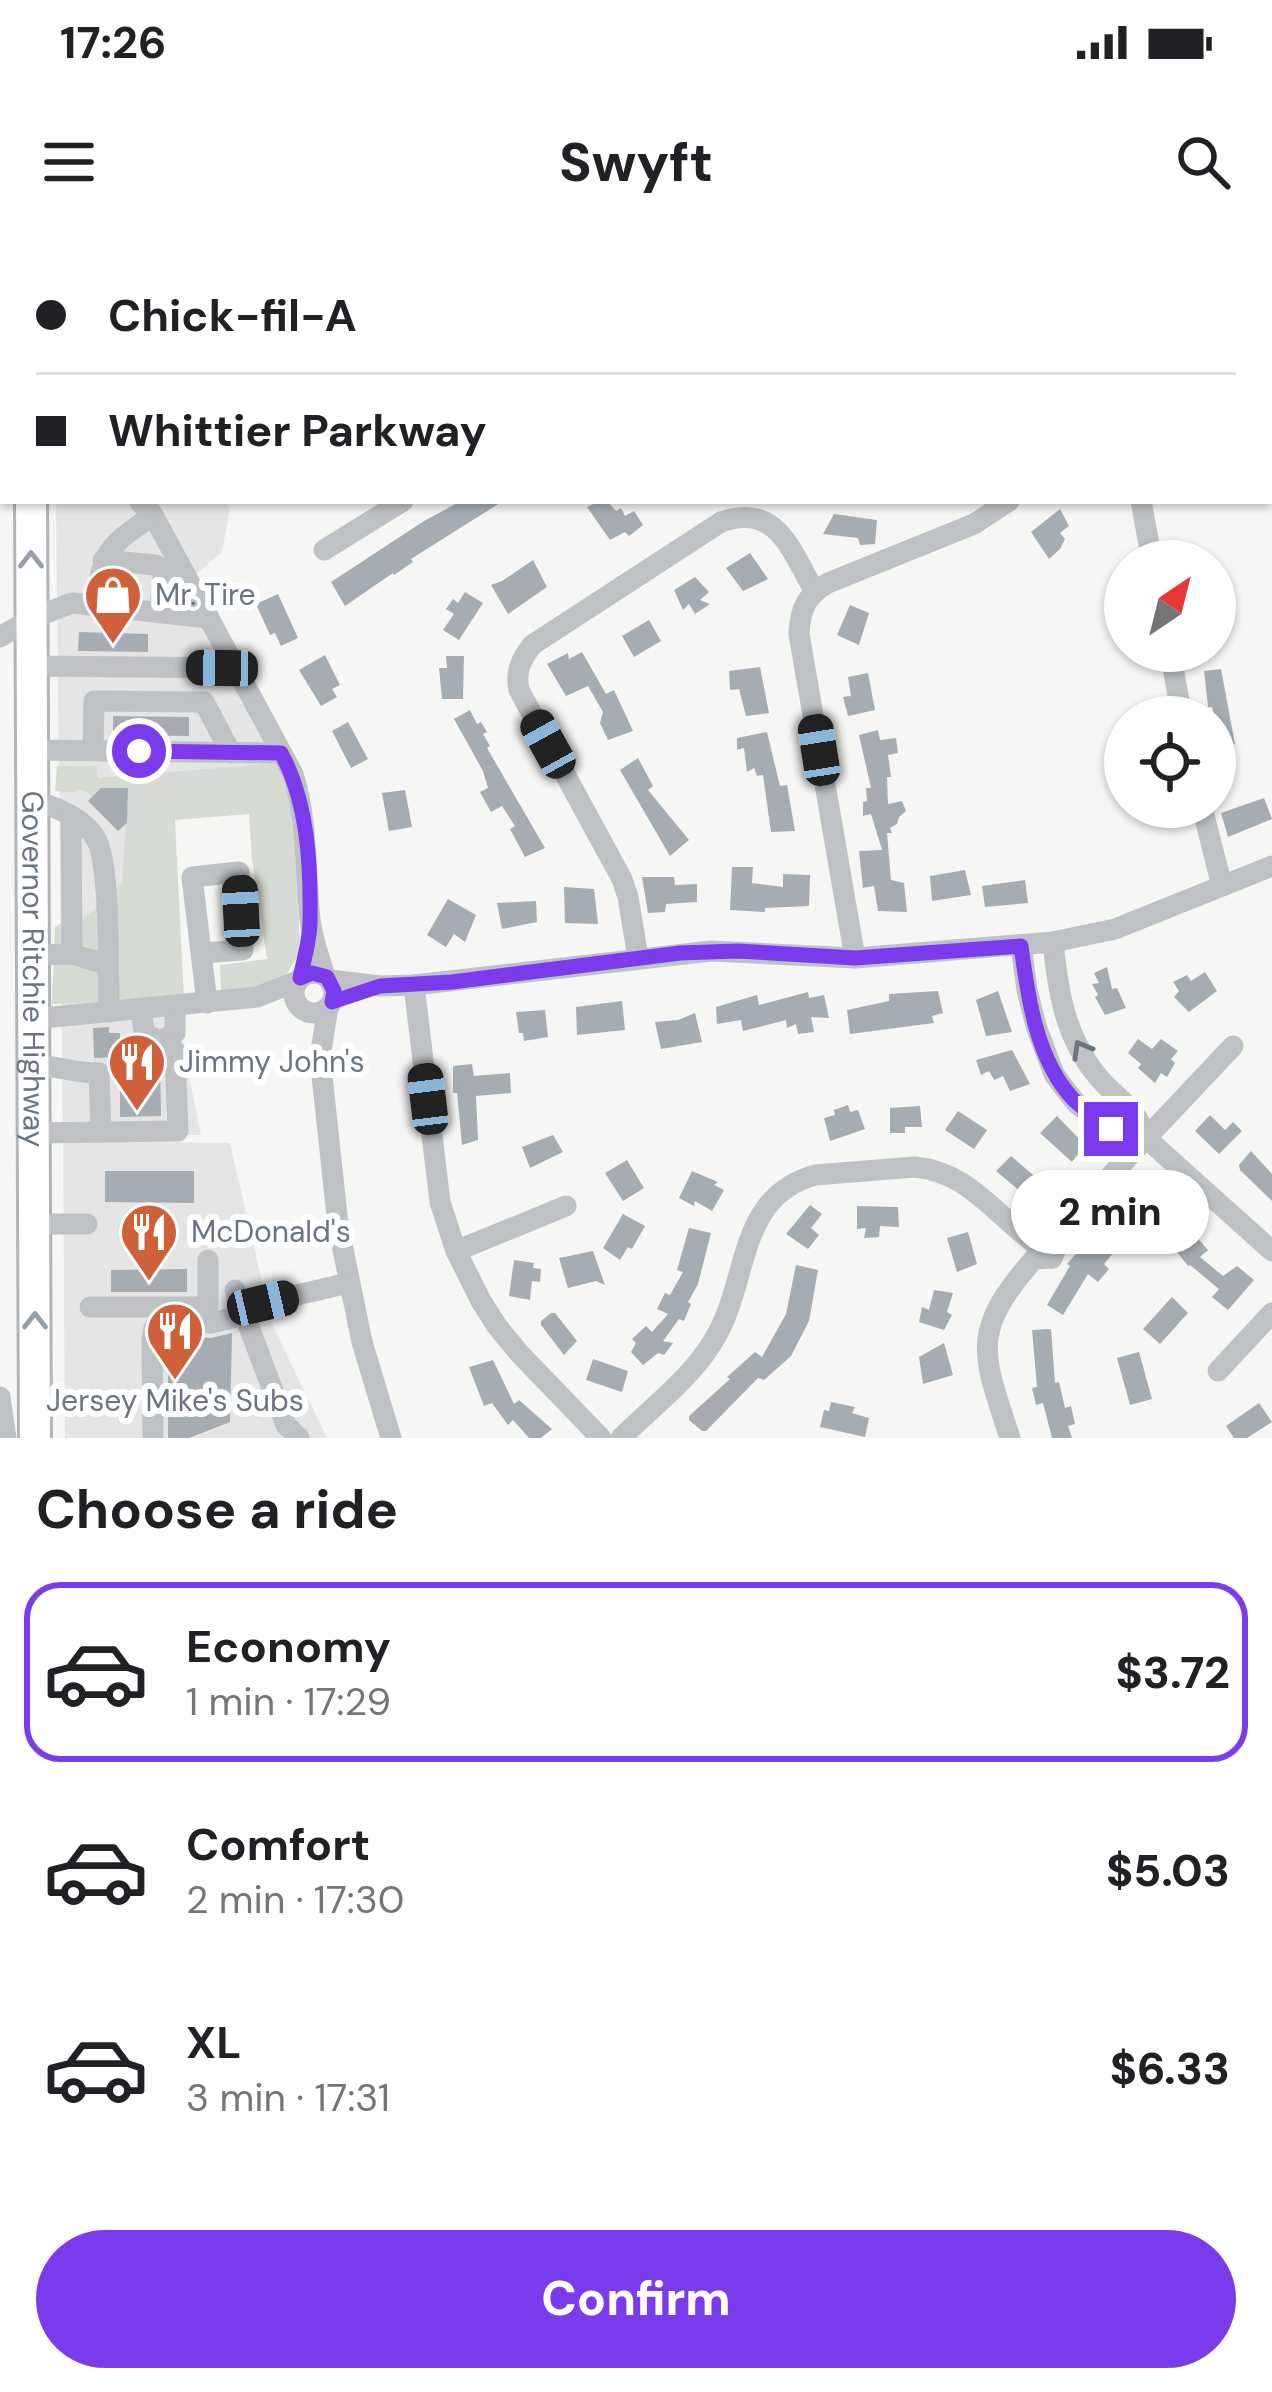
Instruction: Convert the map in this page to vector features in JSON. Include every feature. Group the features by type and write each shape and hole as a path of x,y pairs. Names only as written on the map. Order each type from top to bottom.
{"highway":[{"name":"Governor Ritchie Highway","path":"31,504 35,1438"}],"street":[{"path":"324,550 398,504"},
{"path":"855,958 799,634 804,603 814,590 974,524 1004,504"},
{"path":"1142,504 1148,540"},
{"path":"94,605 104,560 147,506 293,775 305,829 310,925 328,991 320,1057 338,1225 367,1362 391,1438"},
{"path":"638,958 622,879 519,691 519,667 532,645 721,522 736,517 758,518 777,530 814,590"},
{"path":"104,560 164,570 159,613"},
{"path":"0,637 63,604 209,618"},
{"path":"32,666 236,668"},
{"path":"93,749 94,701 204,701 231,753"},
{"path":"32,750 281,753"},
{"path":"32,801 55,805 96,837 104,862 109,1012"},
{"path":"71,817 72,954"},
{"path":"1207,828 1222,886"},
{"path":"257,997 312,1013 328,991 638,958 737,951 855,958 1053,942 1115,929 1272,866"},
{"path":"310,925 294,997 320,1057"},
{"path":"1053,942 1059,995 1072,1036 1097,1075 1138,1114 1146,1138"},
{"path":"1021,946 1027,990 1054,1073 1077,1103 1111,1129 1146,1138 1272,1251"},
{"path":"202,953 207,1003"},
{"path":"33,955 72,954 108,964"},
{"path":"33,1019 257,997 312,973 328,991"},
{"path":"414,985 440,1202 456,1251 497,1326 601,1438"},
{"path":"159,1042 176,1033 175,1006"},
{"path":"34,1132 178,1131 175,1051 144,1032 142,1009"},
{"path":"1052,1258 1067,1222 1233,1046"},
{"path":"33,1065 59,1065 76,1074 99,1073 101,1132"},
{"path":"621,1438 700,1361 714,1341 755,1223 776,1193 800,1179 932,1168 976,1191 1052,1258"},
{"path":"456,1251 566,1206"},
{"path":"34,1224 87,1224"},
{"path":"1010,1438 988,1371 988,1326 1008,1288 1034,1259 1052,1258"},
{"path":"90,1307 208,1307 208,1260"},
{"path":"152,1438 154,1328 162,1320 232,1318 263,1303 348,1283"},
{"path":"235,1290 286,1425 299,1438"},
{"path":"1218,1371 1272,1313"},
{"path":"0,1397 6,1438"}],"shaded area":[{"path":"56,504 228,504 222,552 196,574 277,770 135,780 201,1135 63,1136"},
{"path":"279,763 294,783 300,950 286,975 269,985 221,993 220,965 267,959 249,814 175,820 184,999 52,1004 55,927 69,918 82,921 122,884 128,789 102,788 92,797 77,789 55,791 57,766 97,766 98,778"},
{"path":"63,1141 230,1143 272,1324 327,1438 65,1438"}],"building":[{"path":"455,504 498,504 345,606 331,582"},
{"path":"610,504 616,511 621,508 625,516 634,511 643,525 629,536 625,532 610,540 587,507"},
{"path":"1060,509 1069,526 1060,533 1065,539 1060,549 1049,559 1031,532"},
{"path":"834,514 877,520 875,544 860,545 858,538 823,534"},
{"path":"750,553 768,579 743,591 726,568"},
{"path":"533,560 547,587 508,614 491,585"},
{"path":"695,577 709,592 700,600 710,604 695,614 689,604 683,610 674,590"},
{"path":"465,592 483,603 459,640 443,630 454,614 446,609"},
{"path":"278,594 298,638 281,646 275,633 270,635 256,604"},
{"path":"850,605 869,613 859,645 837,635"},
{"path":"649,620 661,641 634,657 622,636"},
{"name":"Mr. Tire","path":"79,632 148,634 148,652 78,651"},
{"path":"582,652 606,694 614,690 633,731 608,740 600,723 603,712 588,686 566,696 547,664"},
{"path":"325,655 340,685 332,689 337,697 321,706 299,670"},
{"path":"446,656 464,656 463,699 442,699 439,668 447,668"},
{"path":"760,667 769,713 746,716 739,689 730,690 729,671"},
{"path":"1204,672 1222,672 1226,696 1207,696"},
{"path":"868,673 875,710 848,716 843,697 851,696 848,677"},
{"path":"470,710 487,732 483,734 487,748 545,848 525,857 510,829 515,826 502,806 491,812 480,792 488,788 483,771 454,719"},
{"path":"113,716 189,717 189,736 113,735"},
{"path":"348,722 368,759 351,768 332,731"},
{"path":"878,730 880,740 896,738 898,753 888,755 888,804 902,801 906,811 890,828 892,833 887,833 891,880 904,883 907,912 878,911 874,886 863,888 859,851 882,850 871,814 863,816 866,788 871,788 859,735"},
{"path":"767,732 780,786 787,785 795,831 771,832 763,775 757,776 754,768 747,772 744,748 737,750 737,738"},
{"path":"638,758 653,786 648,790 689,840 670,856 620,770"},
{"path":"101,788 128,788 127,823 118,831 88,801"},
{"path":"405,790 412,827 389,831 382,793"},
{"path":"1264,798 1272,819 1228,837 1225,828 1236,828 1236,808"},
{"path":"732,867 753,867 752,883 783,887 783,874 810,875 809,906 765,908 765,912 730,910"},
{"path":"965,870 971,895 932,901 930,876"},
{"path":"642,877 674,877 675,885 697,884 697,902 666,904 665,912 648,913"},
{"path":"1025,880 1028,903 985,907 982,886"},
{"path":"564,887 594,889 598,924 565,923"},
{"path":"448,899 476,915 465,942 454,934 446,947 427,935"},
{"path":"536,901 537,922 502,929 497,903"},
{"path":"1107,967 1112,989 1117,988 1126,1008 1105,1015 1092,984 1099,983 1094,973"},
{"path":"1205,972 1217,991 1189,1012 1174,997 1179,991 1173,982 1187,975 1191,981"},
{"path":"938,991 943,1013 932,1016 934,1023 850,1034 847,1010 889,1001 889,994"},
{"path":"998,991 1012,1032 986,1036 976,1000"},
{"path":"808,992 809,998 824,995 829,1018 811,1017 814,1032 798,1034 796,1024 787,1028 786,1020 743,1031 741,1020 717,1024 716,1007 757,995 759,1005"},
{"path":"622,1001 625,1030 577,1035 576,1007"},
{"path":"545,1010 548,1037 524,1041 516,1012"},
{"path":"695,1013 702,1042 661,1049 655,1022"},
{"path":"109,1027 109,1033 120,1033 121,1057 94,1058 93,1028"},
{"path":"1138,1039 1152,1049 1161,1039 1178,1051 1167,1077 1161,1073 1155,1083 1138,1068 1141,1064 1128,1053"},
{"path":"1012,1050 1030,1084 1010,1091 1003,1076 994,1080 989,1071 981,1075 976,1060"},
{"path":"120,1064 160,1064 161,1116 120,1117"},
{"path":"472,1064 474,1076 510,1073 511,1093 476,1096 478,1140 462,1145 453,1066"},
{"path":"848,1105 850,1112 858,1110 865,1129 830,1141 824,1118"},
{"path":"920,1106 922,1127 890,1133 890,1108"},
{"path":"958,1111 987,1130 974,1149 945,1130"},
{"path":"1210,1115 1225,1130 1233,1122 1242,1131 1219,1154 1195,1131"},
{"path":"1057,1116 1085,1145 1072,1162 1040,1133"},
{"path":"553,1135 563,1152 530,1168 522,1147"},
{"path":"1251,1151 1272,1174 1272,1201 1240,1170"},
{"path":"1011,1156 1047,1187 1034,1203 996,1171"},
{"path":"627,1160 644,1188 623,1201 605,1173"},
{"path":"105,1171 194,1171 194,1203 105,1202"},
{"path":"692,1171 718,1182 714,1185 724,1190 712,1211 679,1198"},
{"path":"810,1205 822,1214 811,1228 819,1235 808,1249 786,1234"},
{"path":"857,1206 898,1207 899,1227 880,1226 879,1237 864,1238 866,1228 857,1229"},
{"path":"623,1214 645,1226 620,1260 603,1248"},
{"path":"1100,1226 1121,1244 1104,1264 1109,1269 1098,1282 1088,1274 1063,1315 1047,1305 1067,1264"},
{"path":"1188,1227 1208,1250 1200,1257 1223,1276 1237,1266 1254,1280 1228,1310 1212,1297 1219,1289 1188,1266 1169,1242"},
{"path":"689,1228 711,1233 698,1284 684,1321 679,1319 663,1341 673,1343 664,1355 658,1353 643,1365 631,1352 636,1343 632,1339 646,1326 652,1332 668,1314 657,1309 683,1272 677,1270"},
{"path":"968,1232 977,1264 957,1272 947,1238"},
{"path":"593,1251 605,1285 596,1281 568,1288 559,1258"},
{"path":"514,1260 541,1269 540,1282 532,1281 530,1300 509,1296"},
{"path":"796,1265 818,1270 809,1321 791,1356 764,1380 758,1378 702,1431 689,1416 755,1352 762,1357 786,1314"},
{"name":"McDonald's","path":"187,1269 187,1292 111,1292 111,1270"},
{"path":"934,1290 953,1293 947,1312 952,1315 944,1330 919,1322 922,1307 929,1310"},
{"path":"1172,1297 1188,1313 1160,1344 1143,1329"},
{"path":"551,1313 577,1341 564,1355 541,1325"},
{"path":"1051,1329 1055,1383 1059,1382 1065,1408 1071,1406 1075,1424 1068,1426 1072,1438 1052,1438 1043,1403 1036,1405 1032,1388 1037,1387 1032,1330"},
{"path":"232,1333 230,1422 189,1438 168,1438 168,1335 211,1338"},
{"path":"944,1343 953,1375 923,1384 919,1357"},
{"path":"1139,1352 1152,1399 1130,1405 1117,1358"},
{"path":"593,1359 628,1371 622,1392 586,1380"},
{"path":"493,1360 514,1404 519,1400 552,1429 541,1438 529,1438 513,1420 508,1425 492,1403 484,1406 469,1367"},
{"path":"831,1402 855,1407 852,1413 869,1418 865,1437 820,1427"},
{"path":"1259,1403 1272,1422 1247,1438 1234,1438 1226,1426"}],"place":[{"name":"Mr. Tire","path":"113,646"},
{"name":"Jimmy John's","path":"137,1113"},
{"name":"McDonald's","path":"149,1283"},
{"name":"Jersey Mike's Subs","path":"175,1382"}],"route":[{"path":"139,751 281,753 293,775 305,829 310,925 300,978 312,973 327,977 333,985 332,1002 380,986 452,982 680,953 737,951 855,958 1021,946 1036,1026 1054,1073 1077,1103 1111,1129"}]}
